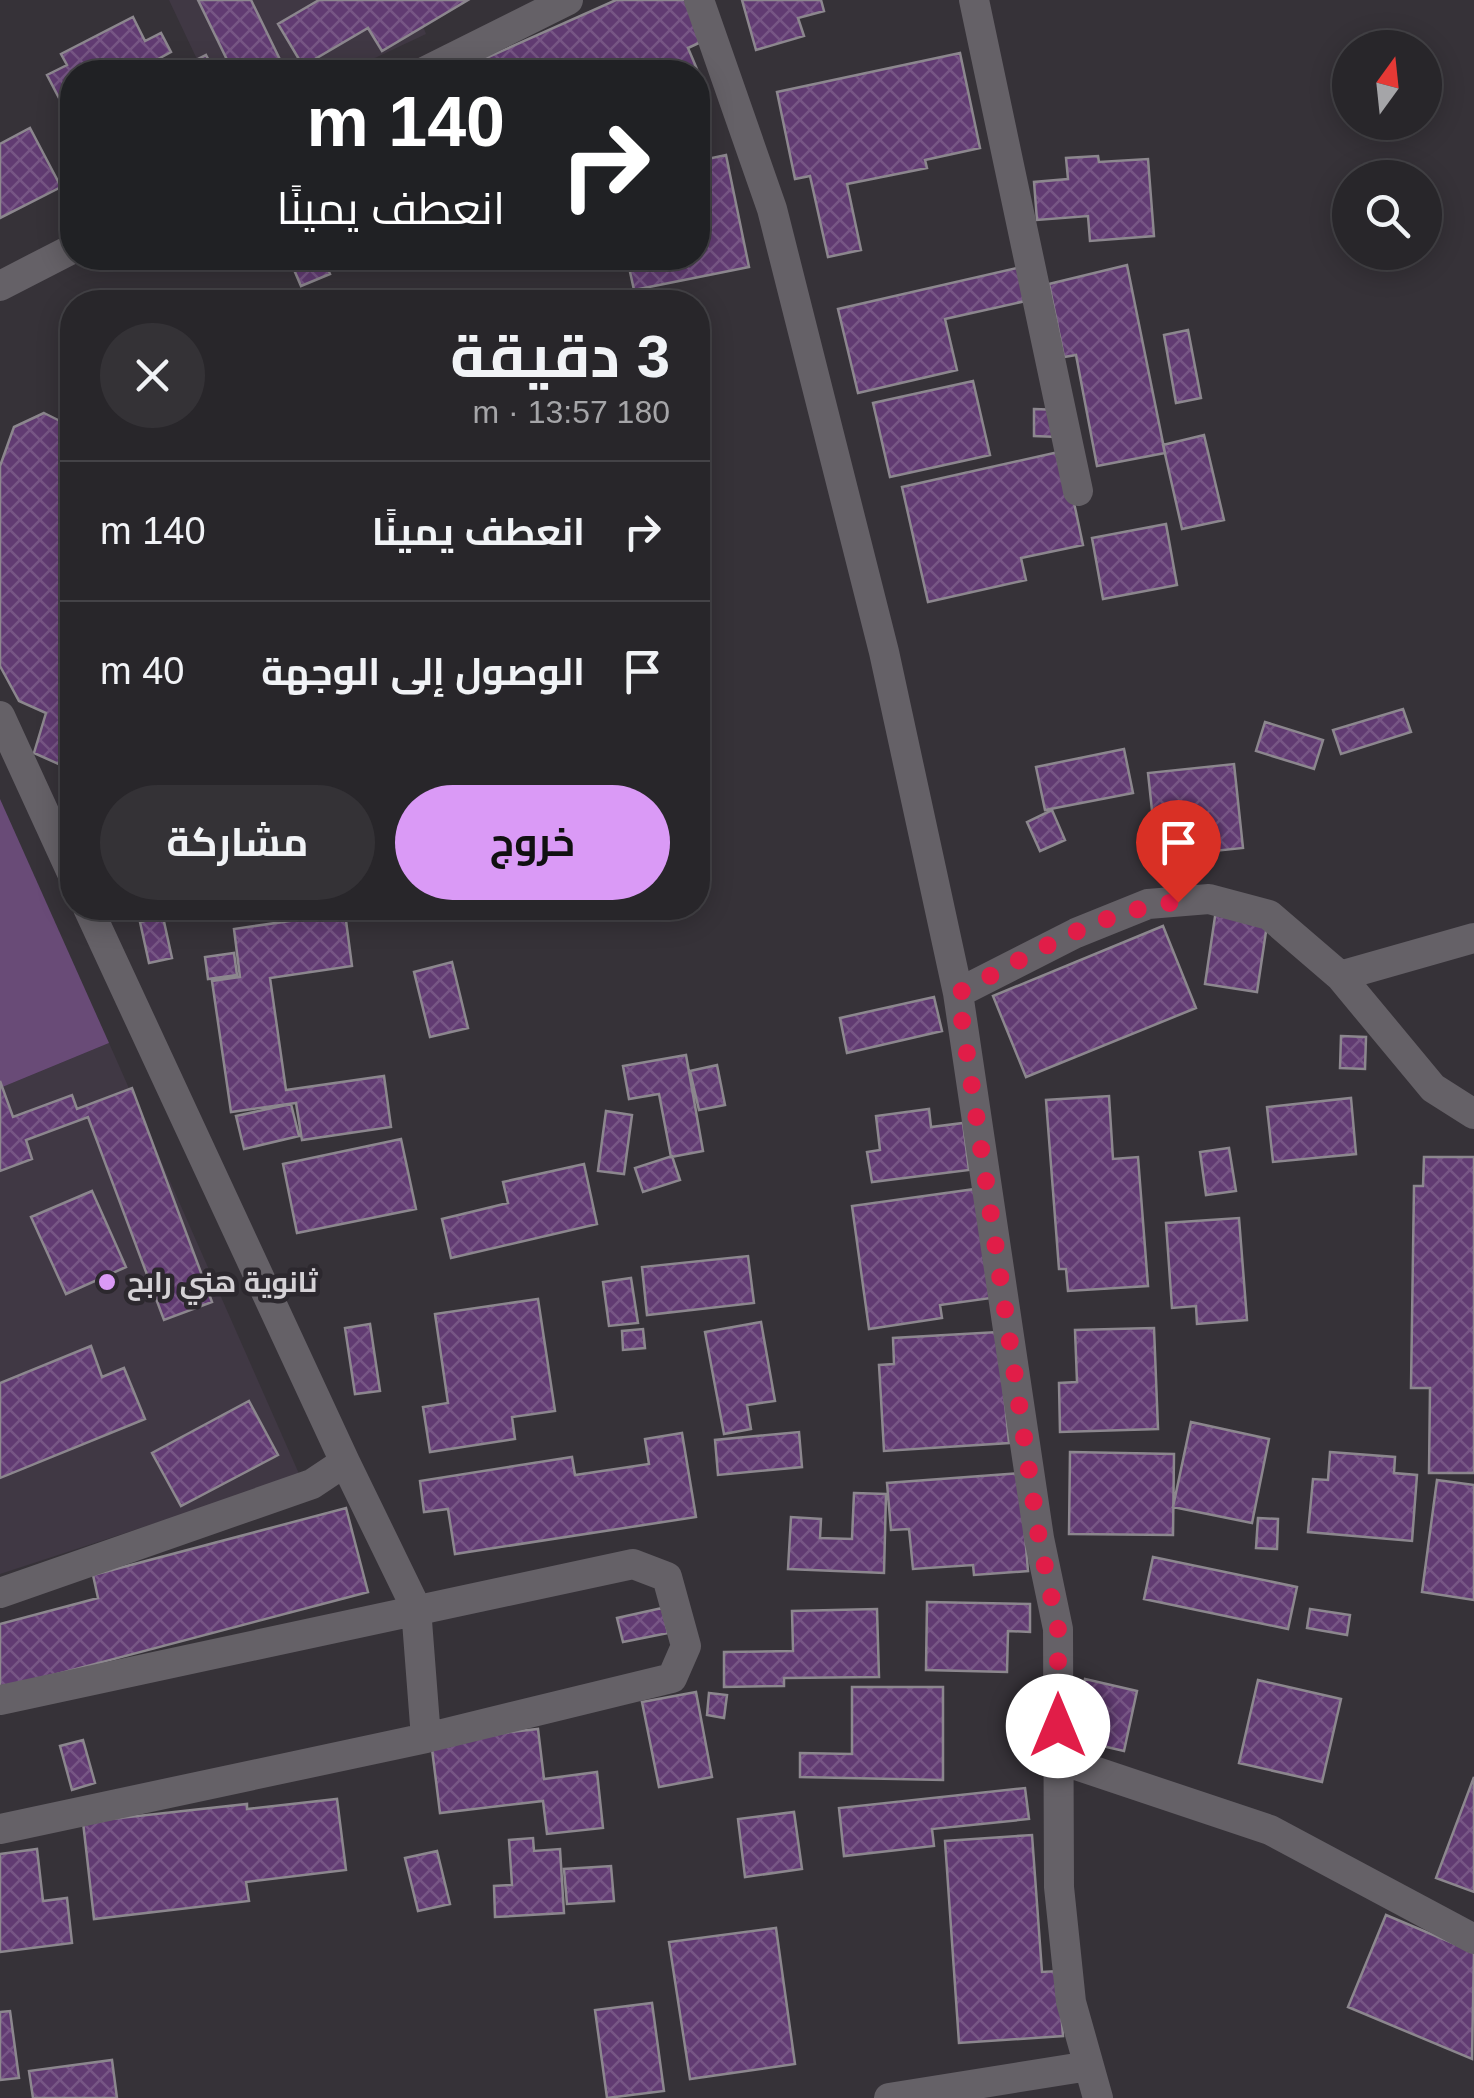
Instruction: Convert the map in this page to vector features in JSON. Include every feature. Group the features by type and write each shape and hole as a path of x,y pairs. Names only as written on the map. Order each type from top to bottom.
{"street":[{"path":"448,60 568,0"},
{"path":"699,0 772,209 884,652 958,993 1039,1538 1058,1629 1063,1926 1070,2002 1098,2098"},
{"path":"974,0 1078,491"},
{"path":"0,286 60,255"},
{"path":"0,716 60,847"},
{"path":"958,993 1076,933 1148,904 1209,899 1269,915 1340,976 1432,1088 1474,1114"},
{"path":"94,920 416,1608 426,1738"},
{"path":"1340,976 1474,938"},
{"path":"0,1593 312,1484 345,1462"},
{"path":"0,1700 633,1564 667,1577 686,1646 672,1678 426,1738 0,1830"},
{"path":"1058,1759 1270,1830 1474,1938"},
{"path":"889,2098 1089,2066"}],"shaded area":[{"path":"169,0 413,0 426,34 371,60 197,60"},
{"path":"0,799 109,1043 0,1088"},
{"name":"ثانوية هني رابح","path":"109,1043 300,1476 166,1533 159,1522 0,1574 0,1088"}],"building":[{"path":"198,0 251,0 280,60 227,60"},
{"path":"319,0 468,0 382,51 368,28 313,60 299,60 278,24"},
{"path":"616,0 693,0 710,38 688,48 693,60 481,60"},
{"path":"742,0 821,0 824,11 798,18 804,36 756,50"},
{"path":"133,17 145,41 161,33 171,52 156,60 64,60 61,54"},
{"path":"960,53 980,148 925,160 927,168 847,184 861,250 828,257 810,176 795,179 777,92"},
{"path":"60,68 60,100 47,75"},
{"path":"30,128 60,188 0,218 0,144"},
{"path":"726,155 749,267 634,290 630,270 710,270 710,158"},
{"path":"1098,156 1099,162 1148,159 1154,236 1090,241 1088,216 1037,220 1034,182 1068,179 1066,158"},
{"path":"1127,265 1165,453 1097,466 1076,355 1064,357 1049,284"},
{"path":"1021,267 1030,300 945,319 957,370 858,393 838,309"},
{"path":"294,270 328,270 330,274 301,286"},
{"path":"1188,330 1201,398 1176,403 1164,335"},
{"path":"973,381 990,455 890,477 873,403"},
{"path":"1034,409 1059,410 1058,437 1034,436"},
{"path":"44,413 60,421 60,765 34,753 46,713 19,701 0,666 0,466 14,427"},
{"path":"1204,435 1224,520 1182,529 1163,445"},
{"path":"1063,451 1083,545 1021,558 1026,580 928,602 902,487"},
{"path":"1166,524 1177,585 1103,599 1092,538"},
{"path":"1403,709 1411,732 1341,754 1333,730"},
{"path":"1265,722 1323,740 1314,769 1256,751"},
{"path":"1124,749 1133,793 1045,810 1036,767"},
{"path":"1234,764 1243,848 1157,857 1148,773"},
{"path":"1052,810 1065,840 1040,851 1027,822"},
{"path":"1216,910 1268,918 1257,992 1205,984"},
{"path":"164,920 172,958 149,963 140,922"},
{"path":"296,920 346,920 352,966 270,978 286,1090 384,1076 391,1127 302,1140 296,1103 231,1112 212,981 240,977 234,929"},
{"path":"1163,926 1196,1008 1026,1077 993,996"},
{"path":"234,953 237,975 208,979 205,957"},
{"path":"452,962 468,1028 430,1037 414,972"},
{"path":"934,997 942,1031 847,1053 840,1018"},
{"path":"1341,1036 1366,1037 1365,1069 1340,1068"},
{"path":"686,1055 703,1151 671,1157 659,1094 629,1099 623,1066"},
{"path":"717,1065 725,1105 699,1110 690,1071"},
{"path":"0,1081 13,1117 72,1095 77,1109 132,1088 212,1302 164,1320 88,1117 26,1140 32,1159 0,1171"},
{"path":"1109,1096 1113,1159 1138,1157 1148,1286 1068,1291 1066,1269 1059,1269 1046,1100"},
{"path":"1351,1098 1356,1154 1273,1162 1267,1107"},
{"path":"291,1104 299,1136 244,1149 236,1116"},
{"path":"929,1109 931,1127 963,1123 969,1170 872,1182 867,1152 880,1150 876,1116"},
{"path":"606,1111 632,1115 624,1174 598,1171"},
{"path":"401,1139 416,1209 297,1233 283,1164"},
{"path":"1229,1148 1236,1191 1206,1195 1200,1152"},
{"path":"672,1156 680,1180 643,1192 635,1168"},
{"path":"1424,1157 1474,1157 1474,1473 1429,1473 1430,1388 1411,1388 1414,1186 1423,1186"},
{"path":"584,1164 597,1224 451,1258 442,1219 508,1203 503,1182"},
{"path":"975,1189 991,1298 940,1305 942,1318 869,1329 852,1206"},
{"path":"92,1191 126,1267 66,1294 31,1217"},
{"path":"1239,1218 1247,1320 1197,1324 1196,1306 1172,1308 1166,1223"},
{"path":"748,1256 754,1303 647,1315 642,1267"},
{"path":"631,1278 638,1323 609,1326 603,1282"},
{"path":"538,1299 555,1411 512,1417 515,1439 430,1452 423,1407 448,1403 435,1314"},
{"path":"761,1322 775,1401 747,1405 751,1429 724,1434 705,1332"},
{"path":"370,1324 380,1391 355,1394 345,1328"},
{"path":"1154,1328 1158,1429 1060,1432 1059,1383 1077,1382 1075,1330"},
{"path":"643,1329 645,1348 623,1350 622,1331"},
{"path":"998,1332 1009,1443 884,1451 879,1365 894,1364 893,1338"},
{"path":"91,1346 102,1377 124,1368 145,1419 0,1478 0,1383"},
{"path":"249,1401 278,1455 181,1506 152,1453"},
{"path":"1191,1422 1269,1439 1252,1523 1173,1507"},
{"path":"799,1432 802,1467 718,1475 715,1440"},
{"path":"682,1433 696,1517 455,1554 448,1509 424,1512 420,1481 572,1457 575,1475 649,1464 645,1439"},
{"path":"1070,1452 1174,1454 1173,1535 1069,1534"},
{"path":"1330,1452 1395,1457 1394,1473 1417,1475 1412,1541 1308,1532 1313,1479 1328,1480"},
{"path":"1020,1473 1028,1571 974,1575 973,1565 913,1569 909,1529 891,1530 887,1483"},
{"path":"1437,1480 1474,1485 1474,1600 1422,1592"},
{"path":"854,1493 886,1494 884,1573 788,1569 791,1517 821,1519 820,1538 852,1539"},
{"path":"346,1508 368,1592 0,1689 0,1624 98,1598 93,1575"},
{"path":"1258,1518 1278,1519 1277,1549 1256,1548"},
{"path":"1153,1557 1297,1587 1288,1629 1144,1599"},
{"path":"927,1602 1030,1604 1030,1632 1008,1631 1007,1672 926,1670"},
{"path":"662,1608 668,1633 623,1642 617,1618"},
{"path":"877,1609 879,1677 784,1678 784,1686 724,1687 724,1652 793,1651 792,1611"},
{"path":"1310,1609 1350,1615 1347,1635 1307,1628"},
{"path":"1085,1679 1137,1691 1124,1751 1072,1739"},
{"path":"1258,1680 1341,1699 1322,1782 1239,1763"},
{"path":"852,1687 943,1687 943,1780 800,1777 800,1753 852,1754"},
{"path":"696,1692 712,1777 659,1787 642,1702"},
{"path":"709,1693 727,1695 724,1718 707,1715"},
{"path":"538,1729 544,1779 597,1772 603,1828 547,1834 543,1801 440,1813 431,1741"},
{"path":"83,1740 95,1783 72,1790 60,1746"},
{"path":"1474,1777 1474,1892 1436,1878"},
{"path":"1025,1788 1029,1819 932,1829 934,1846 844,1856 839,1808"},
{"path":"337,1799 346,1870 246,1882 249,1901 94,1919 83,1822 247,1804 247,1809"},
{"path":"794,1812 802,1869 745,1877 738,1819"},
{"path":"1032,1835 1042,1972 1058,1971 1063,2036 959,2043 945,1841"},
{"path":"533,1838 534,1851 560,1849 564,1913 495,1917 494,1886 512,1885 509,1840"},
{"path":"37,1849 43,1901 67,1898 72,1943 0,1952 0,1854"},
{"path":"437,1851 450,1904 418,1911 405,1858"},
{"path":"611,1866 614,1901 567,1904 564,1869"},
{"path":"1386,1915 1474,1952 1472,2059 1348,2007"},
{"path":"776,1928 795,2064 690,2079 669,1942"},
{"path":"652,2003 664,2091 607,2098 595,2010"},
{"path":"10,2011 19,2078 0,2080 0,2012"},
{"path":"112,2060 117,2098 33,2098 29,2071"}],"place":[{"name":"ثانوية هني رابح","path":"107,1282"}],"route":[{"path":"1058,1726 1058,1629 1039,1538 958,993 1076,933 1148,904 1178,902"}]}
